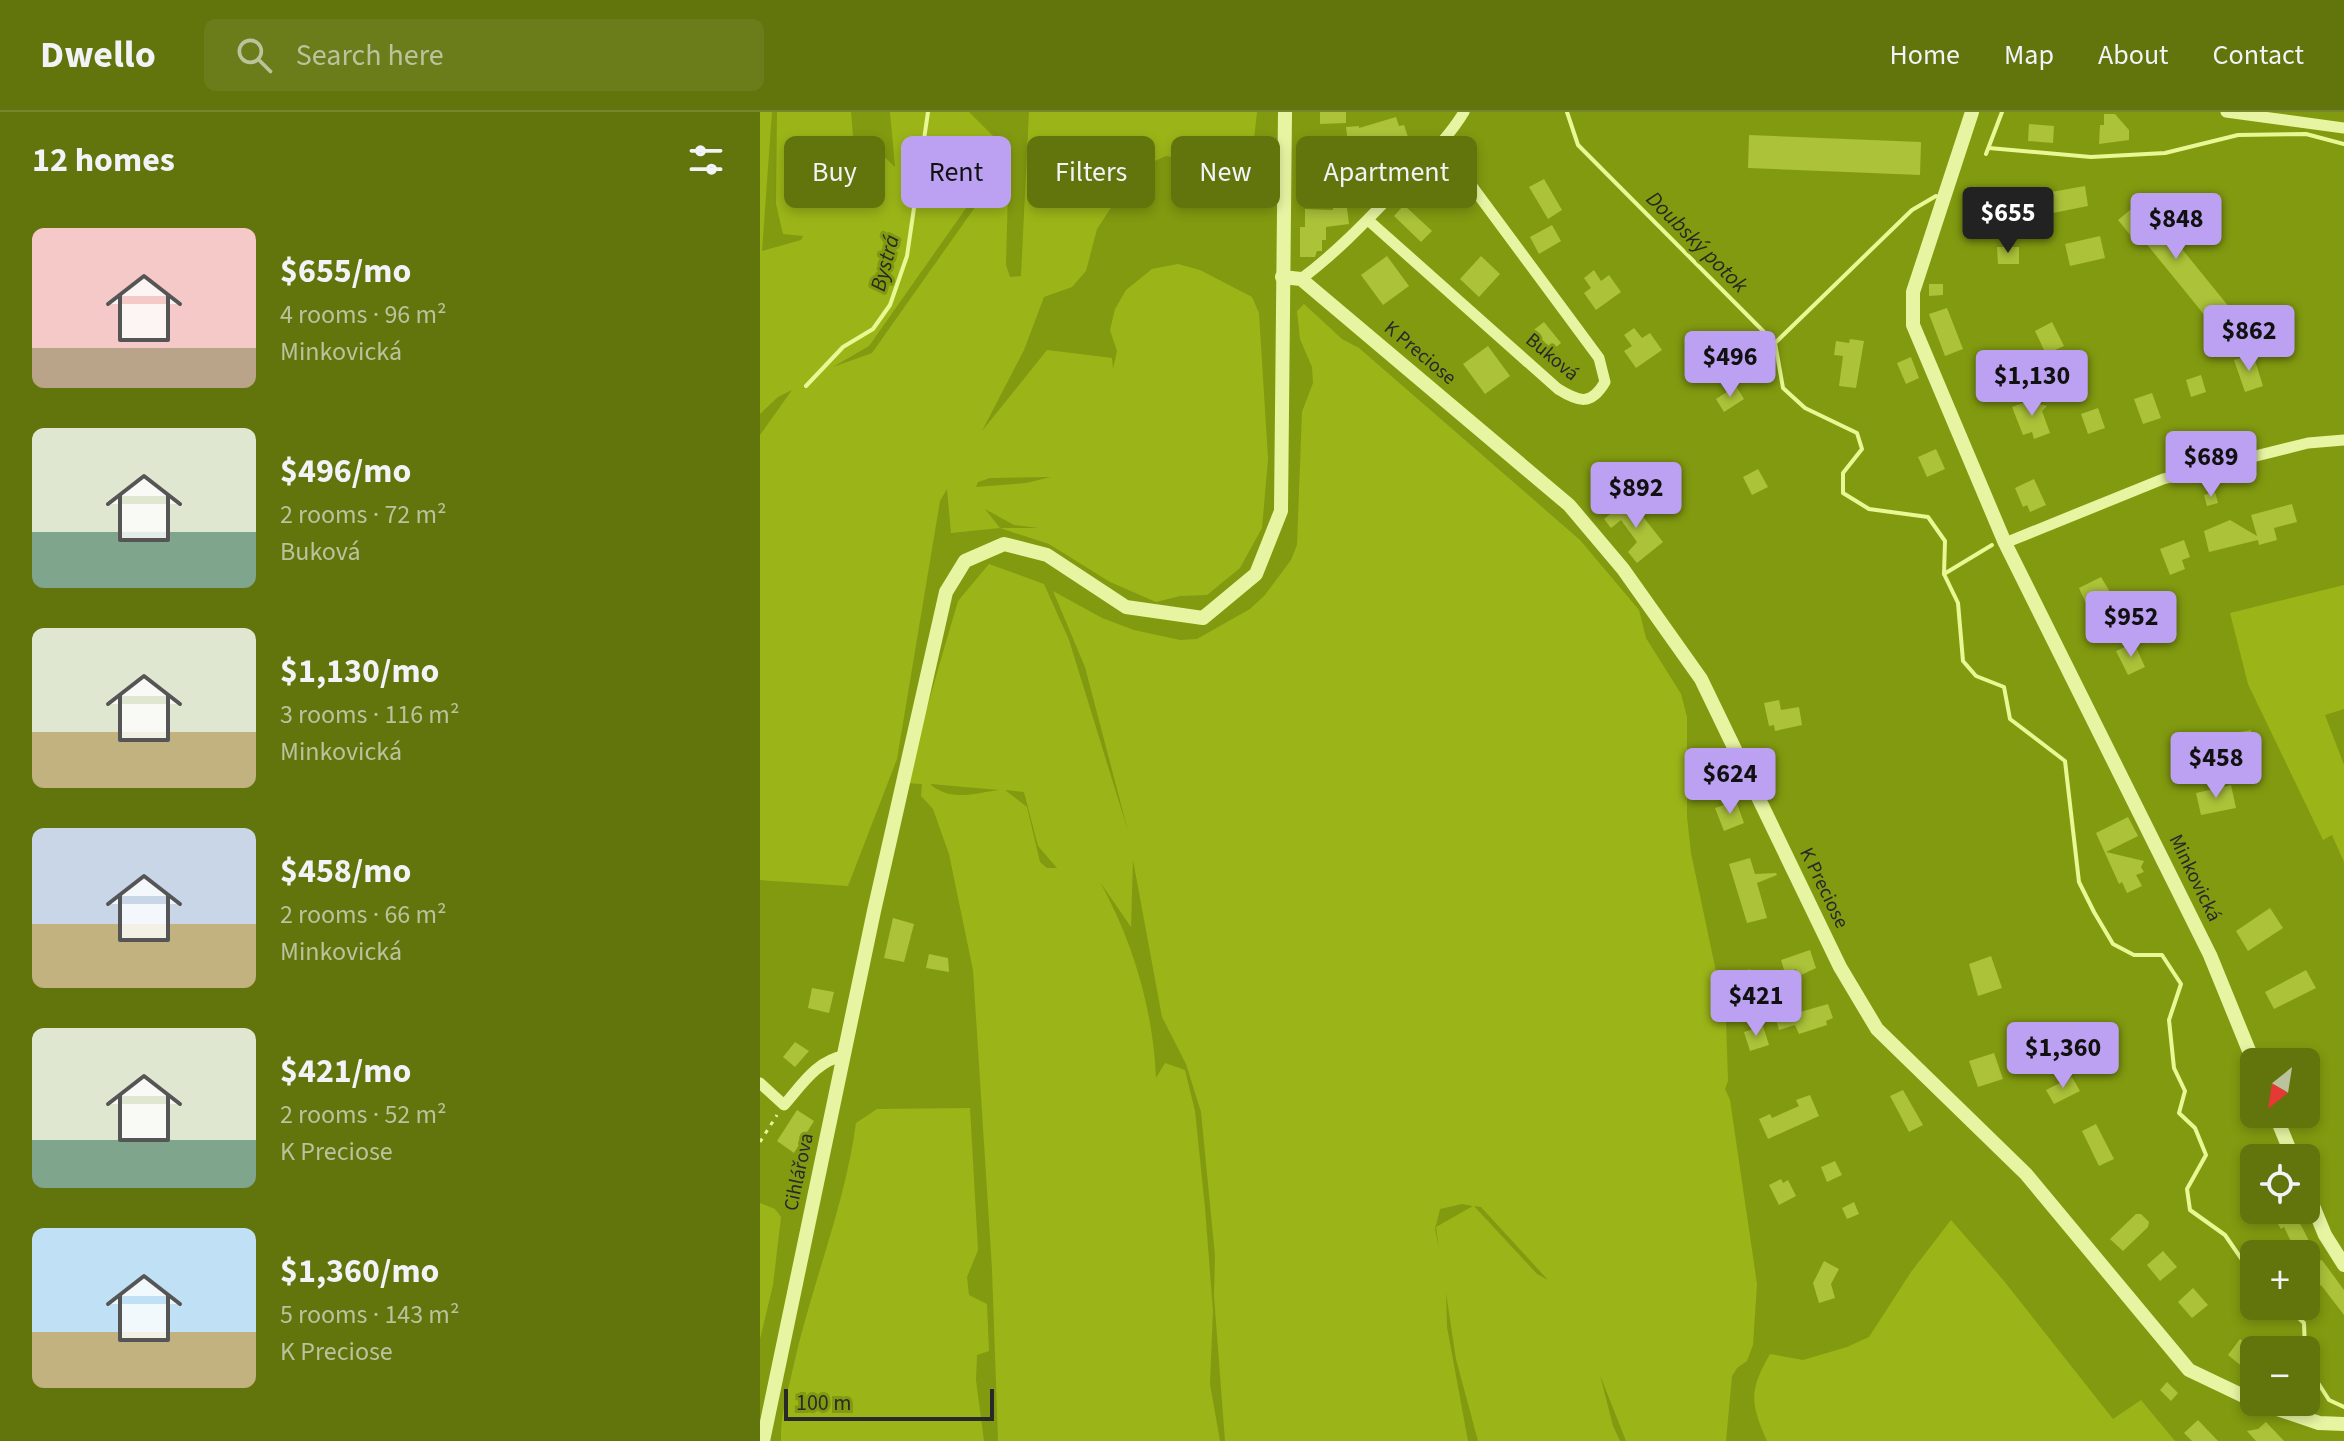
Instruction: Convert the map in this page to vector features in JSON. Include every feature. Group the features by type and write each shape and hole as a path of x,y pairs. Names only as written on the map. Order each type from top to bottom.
{"street":[{"name":"Cihlářova","path":"763,1441 874,911 946,592 965,561 1004,544 1047,555 1126,607 1203,618 1256,574 1281,511 1285,112"},
{"path":"1445,136 1464,112"},
{"name":"Minkovická","path":"1972,112 1913,292 1912,308 1918,339 2005,543 2203,941 2248,1048"},
{"path":"2226,112 2344,128"},
{"name":"Buková","path":"1368,220 1558,389 1574,398 1589,400 1605,382 1599,358 1477,193"},
{"path":"1282,277 1301,279 1323,263 1379,208"},
{"name":"K Preciose","path":"1301,279 1569,505 1614,558 1701,679 1840,967 1877,1029 2026,1174 2189,1370 2240,1394"},
{"path":"2005,543 2163,479 2308,443 2344,440"},
{"path":"760,1083 784,1105 821,1064 833,1057 844,1056"},
{"path":"2320,1223 2344,1265"},
{"name":"K Preciose","path":"2299,1416 2319,1423 2344,1424"}],"path":[{"path":"760,1142 784,1105"}],"green space":[{"path":"760,112 772,112 762,251 801,240 803,236 783,234 776,204 777,112 851,112 853,136 784,136 784,208 885,208 885,158 895,167 890,112 969,112 993,136 901,136 901,208 966,208 869,346 833,367 872,353 974,208 1008,208 1006,265 1010,277 1021,276 1027,153 1027,208 1111,208 1097,229 1086,271 1072,287 1044,297 1024,350 982,431 1047,350 1112,358 1113,369 1117,351 1110,330 1115,309 1126,290 1152,269 1178,264 1200,270 1252,297 1259,313 1268,459 1262,528 1240,568 1207,595 1180,596 1156,602 1110,582 1049,544 1000,528 951,533 947,489 940,501 897,759 848,886 760,880 760,435 792,390 778,397 760,414","holes":["1051,477 1026,483 976,487 978,482 990,478","985,509 1014,525 1039,528 1000,528"]},
{"path":"1029,112 1257,112 1254,136 1171,136 1171,157 1155,161 1155,136 1028,136"},
{"path":"1304,304 1342,339 1359,348 1580,540 1639,610 1646,638 1681,694 1687,717 1687,817 1691,853 1726,1019 1728,1081 1725,1089 1730,1100 1757,1284 1753,1345 1747,1361 1732,1376 1726,1441 1626,1441 1600,1375 1620,1441 1478,1441 1456,1359 1446,1293 1447,1327 1468,1441 1225,1441 1214,1296 1215,1256 1201,1112 1186,1064 1162,1017 1133,860 1131,927 1100,882 1122,928 1146,1001 1156,1078 1165,1063 1185,1070 1195,1111 1213,1311 1210,1384 1220,1441 998,1441 992,1269 973,970 949,854 933,809 921,796 922,784 905,783 958,601 989,564 1044,584 1069,640 1128,831 1085,667 1053,591 1102,618 1134,630 1180,640 1197,639 1250,609 1265,595 1291,560 1297,545 1302,412 1313,383 1312,367 1300,339 1297,311","holes":["931,784 999,790 964,795 939,790","1005,790 1024,792 1038,846 1057,868 1047,868 1040,862 1027,807","1462,1204 1473,1206 1436,1227 1439,1249 1435,1229 1440,1209","1474,1206 1481,1207 1548,1280 1537,1274"]},
{"path":"2344,585 2344,709 2325,715 2344,765 2344,862 2332,835 2323,840 2248,684 2230,613"},
{"path":"970,1108 978,1250 967,1277 969,1295 987,1304 989,1351 977,1355 976,1380 984,1441 781,1441 783,1413 793,1368 844,1185 856,1123 877,1109"},
{"path":"760,1203 775,1209 781,1217 773,1285 760,1339"},
{"path":"1951,1220 2004,1281 2113,1419 2141,1400 2175,1441 1767,1441 1757,1416 1754,1397 1758,1378 1770,1354 1803,1360 1869,1337 1911,1272"}],"building":[{"path":"1320,112 1346,112 1346,123 1320,124"},
{"path":"2104,114 2115,114 2129,130 2129,140 2099,144"},
{"path":"1396,117 1399,126 1404,125 1408,136 1347,136 1346,127 1359,128"},
{"path":"2029,124 2054,126 2053,143 2028,141"},
{"path":"1749,135 1921,142 1920,175 1748,168"},
{"path":"1544,179 1562,210 1548,219 1529,187"},
{"path":"2085,186 2088,206 2043,215 2040,194"},
{"path":"2147,196 2161,213 2156,217 2234,313 2222,327 2219,325 2215,328 2136,231 2131,236 2118,220"},
{"path":"1347,208 1349,224 1326,227 1322,251 1317,251 1315,257 1300,257 1300,227 1305,227 1305,209"},
{"path":"1401,208 1407,208 1432,231 1421,242 1394,216"},
{"path":"2004,218 2004,236 1972,236 1972,219"},
{"path":"1552,225 1561,241 1539,254 1530,237"},
{"path":"2100,236 2105,258 2070,266 2065,244"},
{"path":"1997,247 2019,247 2019,264 1998,264"},
{"path":"1387,256 1409,286 1383,305 1361,275"},
{"path":"1481,256 1500,274 1479,297 1460,279"},
{"path":"1594,270 1601,281 1609,275 1621,292 1596,310 1584,293 1591,288 1584,278"},
{"path":"1929,284 1943,284 1943,295 1929,296"},
{"path":"1947,308 1963,349 1945,356 1929,314"},
{"path":"1544,322 1561,343 1548,354 1531,332"},
{"path":"2052,322 2064,346 2046,354 2035,331"},
{"path":"1634,328 1642,338 1650,333 1662,350 1636,368 1624,351 1632,346 1624,335"},
{"path":"1850,339 1864,341 1856,388 1839,386 1843,356 1834,355 1836,341 1849,343"},
{"path":"1488,346 1510,376 1485,394 1463,364"},
{"path":"2253,354 2263,386 2245,392 2234,360"},
{"path":"1911,357 1919,378 1906,384 1897,363"},
{"path":"2201,375 2206,392 2191,397 2186,380"},
{"path":"1736,386 1744,399 1724,412 1716,399"},
{"path":"2152,393 2161,418 2143,424 2134,399"},
{"path":"2037,398 2040,404 2047,406 2042,411 2050,433 2034,439 2032,432 2023,435 2012,407"},
{"path":"2098,408 2105,428 2088,434 2081,414"},
{"path":"1936,449 1945,469 1927,477 1918,457"},
{"path":"1758,469 1768,487 1752,495 1743,477"},
{"path":"2034,479 2046,505 2030,512 2027,505 2023,507 2015,488"},
{"path":"2215,492 2218,503 2207,506 2204,495"},
{"path":"1629,499 1663,542 1637,563 1628,552 1637,542 1621,520 1611,528 1604,519"},
{"path":"2292,504 2297,522 2274,528 2277,540 2259,545 2258,540 2209,552 2204,531 2230,520 2257,536 2251,515"},
{"path":"2184,540 2190,557 2182,560 2185,569 2170,575 2160,549"},
{"path":"2101,577 2113,597 2101,605 2104,612 2092,617 2079,588"},
{"path":"2134,643 2145,667 2128,675 2116,651"},
{"path":"1779,700 1781,710 1799,707 1802,725 1775,731 1774,725 1769,726 1764,703"},
{"path":"2251,730 2259,773 2237,778 2229,734"},
{"path":"2231,785 2236,808 2201,815 2196,793"},
{"path":"1736,801 1744,823 1724,831 1715,808"},
{"path":"2128,817 2138,836 2106,852 2144,861 2141,867 2144,872 2136,875 2142,886 2127,893 2122,882 2119,884 2096,833"},
{"path":"1750,858 1755,874 1777,875 1757,883 1767,918 1747,923 1729,864"},
{"path":"2270,908 2283,928 2248,951 2236,931"},
{"path":"893,918 914,924 904,962 884,958"},
{"path":"1810,950 1816,968 1799,976 1796,969 1785,973 1781,960"},
{"path":"929,954 948,958 949,972 926,968"},
{"path":"1991,956 2002,988 1978,996 1969,964"},
{"path":"1750,969 1753,976 1771,970 1775,980 1735,994 1729,976"},
{"path":"2306,970 2316,988 2274,1009 2265,992"},
{"path":"812,988 834,992 829,1013 808,1008"},
{"path":"1828,1004 1833,1018 1826,1021 1827,1025 1799,1034 1795,1025 1779,1030 1776,1019"},
{"path":"1763,1026 1769,1045 1750,1051 1744,1032"},
{"path":"795,1042 809,1051 795,1067 783,1057"},
{"path":"1994,1053 2003,1079 1978,1087 1969,1061"},
{"path":"2072,1077 2080,1091 2054,1104 2046,1090"},
{"path":"1903,1090 1923,1125 1909,1132 1890,1096"},
{"path":"1810,1095 1819,1116 1768,1139 1759,1119 1770,1114 1772,1118 1799,1106 1796,1100"},
{"path":"797,1110 814,1121 794,1153 777,1141"},
{"path":"2096,1124 2114,1159 2099,1166 2082,1131"},
{"path":"1835,1161 1842,1175 1827,1182 1821,1167"},
{"path":"1781,1179 1783,1183 1788,1180 1796,1196 1779,1205 1769,1185"},
{"path":"1854,1202 1859,1214 1847,1219 1842,1208"},
{"path":"2136,1214 2141,1214 2149,1222 2148,1227 2123,1251 2110,1239"},
{"path":"2278,1224 2300,1224 2308,1240 2290,1240 2284,1227 2281,1229"},
{"path":"2163,1251 2177,1267 2160,1281 2147,1265"},
{"path":"2322,1260 2344,1290 2344,1315 2321,1285"},
{"path":"1824,1261 1839,1269 1831,1284 1835,1298 1819,1303 1813,1283"},
{"path":"2193,1288 2208,1305 2192,1318 2178,1302"},
{"path":"2240,1339 2240,1365 2228,1355"},
{"path":"2167,1382 2178,1393 2171,1401 2160,1390"},
{"path":"2198,1420 2218,1441 2192,1441 2184,1433"},
{"path":"2266,1422 2284,1441 2256,1441 2247,1431 2258,1429"}],"waterway":[{"name":"Bystrá","path":"806,386 843,347 873,329 890,305 907,256 928,112"},
{"name":"Doubský potok","path":"1567,112 1578,145 1775,343 1783,388 1805,408 1857,433 1862,449 1843,473 1843,493 1869,509 1928,517 1945,541 1944,574 1958,603 1963,661 1976,676 2004,687 2010,719 2065,761 2079,882 2094,912 2113,944 2134,955 2162,955 2181,984 2169,1020 2174,1068 2185,1091 2179,1113 2195,1128 2206,1155 2187,1189 2190,1210 2225,1235 2240,1257"},
{"path":"1986,154 2002,112"},
{"path":"1989,148 2091,157 2165,153 2238,135 2306,134 2344,144"},
{"path":"1775,343 1912,210 1936,196"},
{"path":"1944,574 1992,545"},
{"name":"Doubský potok","path":"2301,1320 2304,1323 2304,1336"},
{"name":"Doubský potok","path":"2320,1386 2329,1400 2344,1407"}]}
